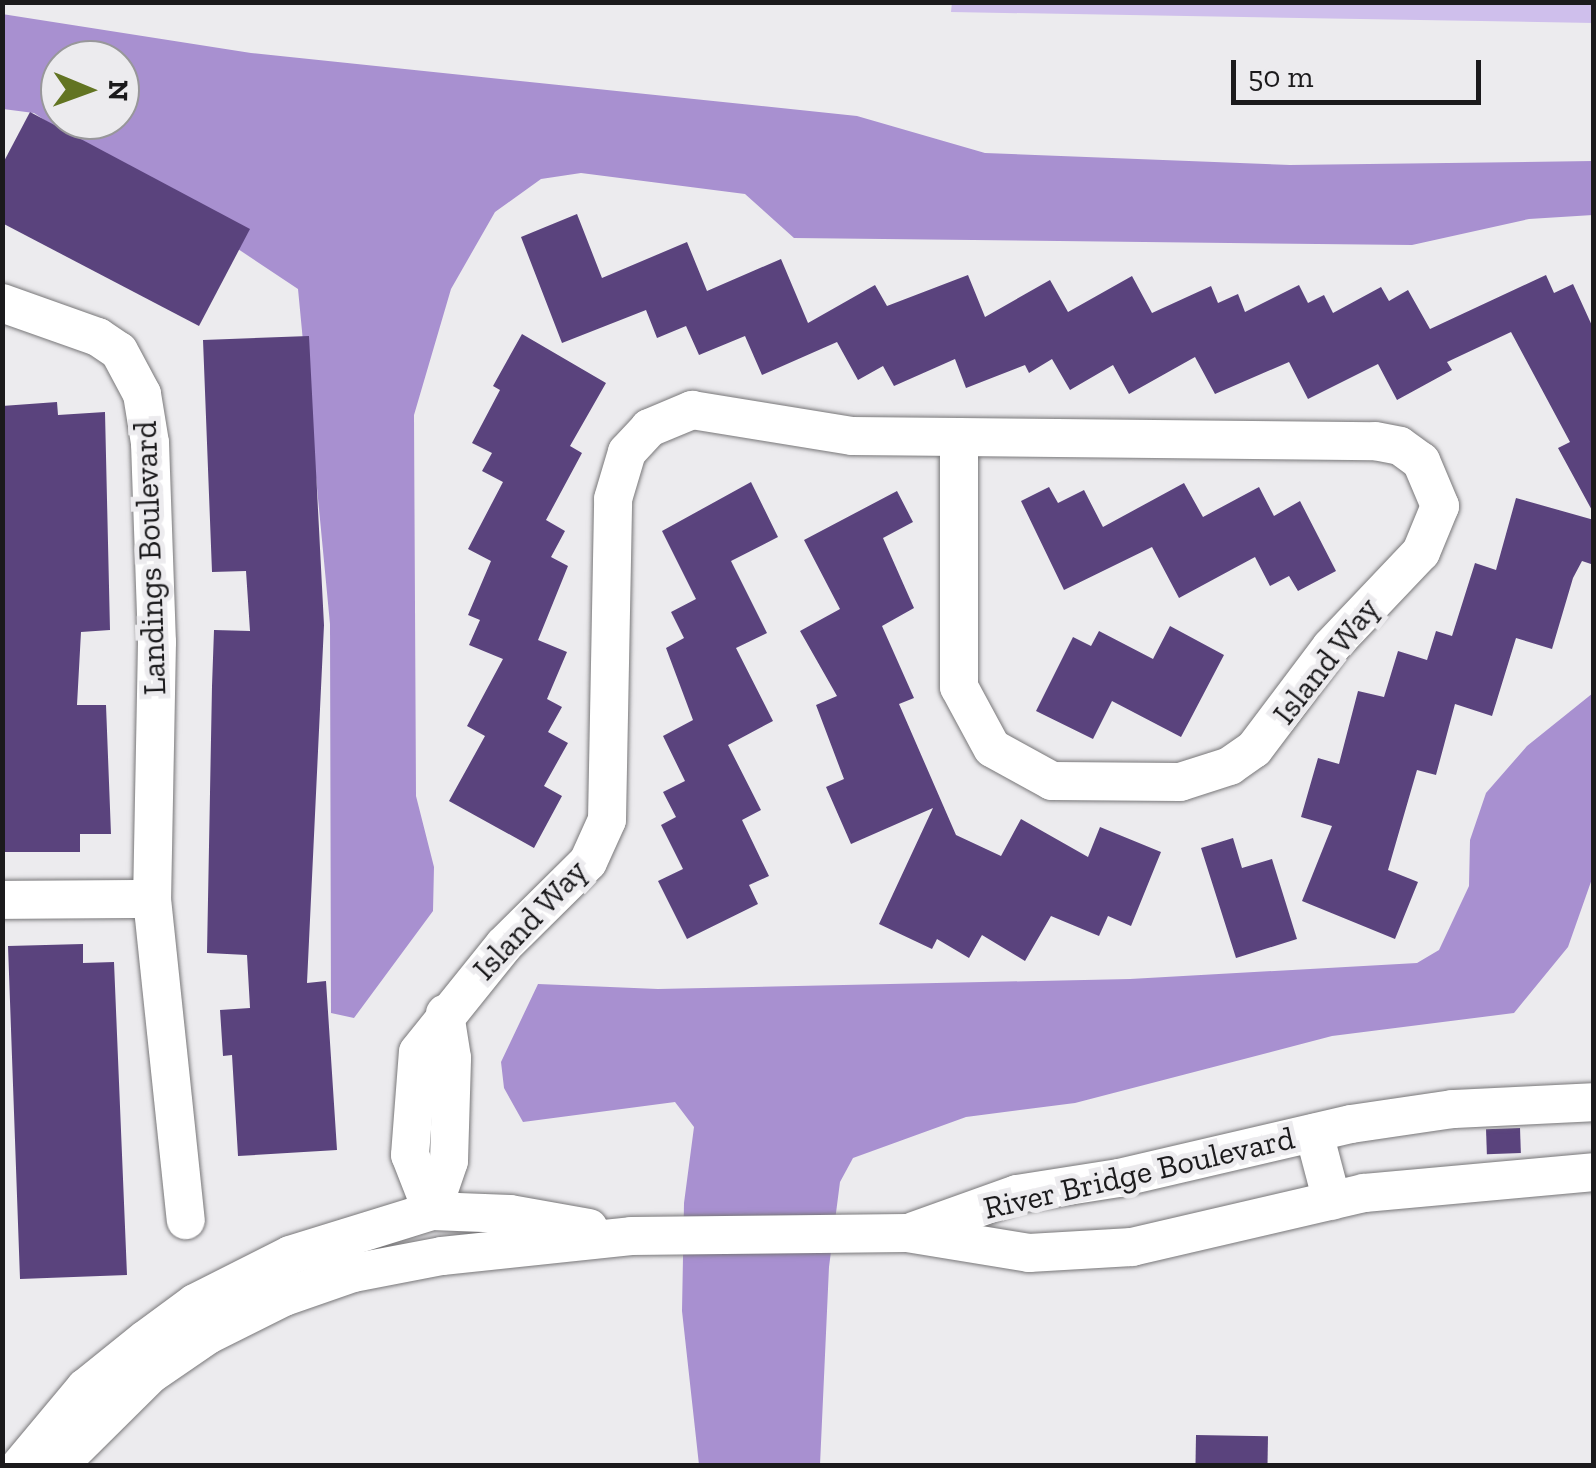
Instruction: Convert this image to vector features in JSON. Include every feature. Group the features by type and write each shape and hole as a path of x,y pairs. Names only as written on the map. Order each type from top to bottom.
{"street":[{"name":"Landings Boulevard","path":"2,302 98,337 126,361 142,394 150,443 157,642 152,898 186,1220"},
{"name":"Island Way","path":"432,1211 449,1160 452,1058 445,1014 504,944 588,862 607,820 613,500 627,452 649,428 692,410 852,436 959,437 1375,442 1400,446 1421,461 1440,506 1422,552 1354,620 1254,749 1230,766 1180,782 1052,780 992,748 960,687 959,437"},
{"path":"2,900 152,898"},
{"name":"River Bridge Boulevard","path":"907,1233 1016,1194 1119,1178 1314,1133 1453,1109 1594,1102"},
{"name":"River Bridge Boulevard","path":"1314,1133 1332,1201"},
{"name":"River Bridge Boulevard","path":"58,1466 151,1374 208,1335 284,1297 353,1273 442,1256 631,1236 907,1233 1029,1253 1132,1248 1332,1201 1461,1179 1594,1172"},
{"name":"River Bridge Boulevard","path":"20,1466 86,1388 195,1303 290,1255 432,1211 510,1214 631,1236"}],"shaded area":[{"path":"952,2 1593,2 1594,23 951,12"},
{"path":"2,14 251,53 857,116 985,153 1290,165 1593,161 1593,215 1529,219 1412,245 794,238 745,194 581,173 541,179 495,212 451,289 414,415 416,796 434,867 433,911 354,1018 331,1013 330,624 298,289 74,140 140,140 140,40 40,40 40,117 3,109"},
{"path":"1593,693 1593,876 1568,947 1514,1013 1332,1036 1075,1103 966,1117 853,1158 840,1182 829,1267 820,1465 699,1465 682,1311 684,1203 694,1127 675,1102 523,1122 504,1088 501,1062 538,984 658,989 1130,979 1417,963 1439,950 1469,886 1470,840 1486,793 1527,746"}],"building":[{"path":"30,112 40,117 40,140 83,140 250,229 199,326 2,223 2,165"},
{"path":"577,214 602,278 687,242 707,291 781,259 808,323 875,285 887,306 968,275 985,317 1050,280 1068,312 1132,276 1152,313 1211,286 1218,303 1238,294 1245,312 1299,285 1308,303 1324,295 1333,313 1381,287 1389,301 1408,290 1430,329 1546,275 1554,293 1573,284 1594,330 1594,514 1558,448 1570,442 1511,332 1447,362 1452,370 1397,400 1378,364 1308,399 1289,362 1215,394 1195,357 1129,394 1113,365 1070,390 1052,359 1029,373 1025,365 966,388 955,359 894,386 883,366 858,380 837,342 762,375 745,336 699,355 686,326 657,338 646,310 562,343 521,237"},
{"path":"522,334 606,383 570,446 582,453 546,520 565,531 551,557 568,566 538,640 567,652 547,699 562,707 548,732 568,743 544,786 562,796 534,848 449,801 485,736 467,726 503,659 469,645 480,620 468,615 491,561 468,549 503,482 482,471 492,453 472,443 500,390 493,386"},
{"path":"309,336 324,625 307,983 326,981 337,1150 238,1156 232,1055 223,1056 220,1010 250,1008 247,955 207,953 212,686 214,630 250,631 246,571 212,572 203,340"},
{"path":"57,402 58,415 105,412 110,630 81,632 77,705 106,705 111,834 80,834 80,852 5,852 2,406"},
{"path":"751,482 778,537 731,561 767,633 736,648 773,721 728,745 761,810 742,820 769,876 749,885 758,904 687,939 658,881 683,869 661,825 676,817 663,792 685,781 663,736 693,720 666,648 684,638 671,612 696,599 662,531"},
{"path":"1184,483 1203,517 1259,487 1274,516 1300,501 1336,571 1298,591 1289,576 1270,586 1255,557 1179,598 1152,547 1064,590 1021,501 1049,487 1058,503 1084,490 1103,527"},
{"path":"897,491 913,522 883,538 914,608 882,626 914,698 899,704 956,835 1001,856 1021,819 1088,857 1100,827 1161,852 1131,926 1108,916 1099,936 1051,916 1025,961 982,935 969,958 937,939 932,949 879,924 933,808 851,844 826,787 844,779 816,705 837,696 800,631 840,609 804,540"},
{"path":"1516,498 1594,520 1594,565 1582,561 1573,578 1552,649 1516,638 1492,716 1455,704 1436,775 1417,770 1388,870 1418,882 1395,939 1302,901 1332,826 1301,817 1318,758 1339,764 1358,691 1384,697 1398,651 1427,660 1436,631 1452,636 1475,563 1496,570"},
{"path":"1170,626 1224,655 1181,737 1112,701 1093,739 1036,711 1073,637 1091,646 1099,631 1153,659"},
{"path":"1233,838 1242,868 1272,859 1297,939 1236,958 1201,848"},
{"path":"83,944 83,963 114,962 127,1275 20,1279 8,946"},
{"path":"1520,1128 1521,1153 1487,1154 1486,1129"},
{"path":"1196,1435 1268,1436 1267,1466 1195,1466"}]}
